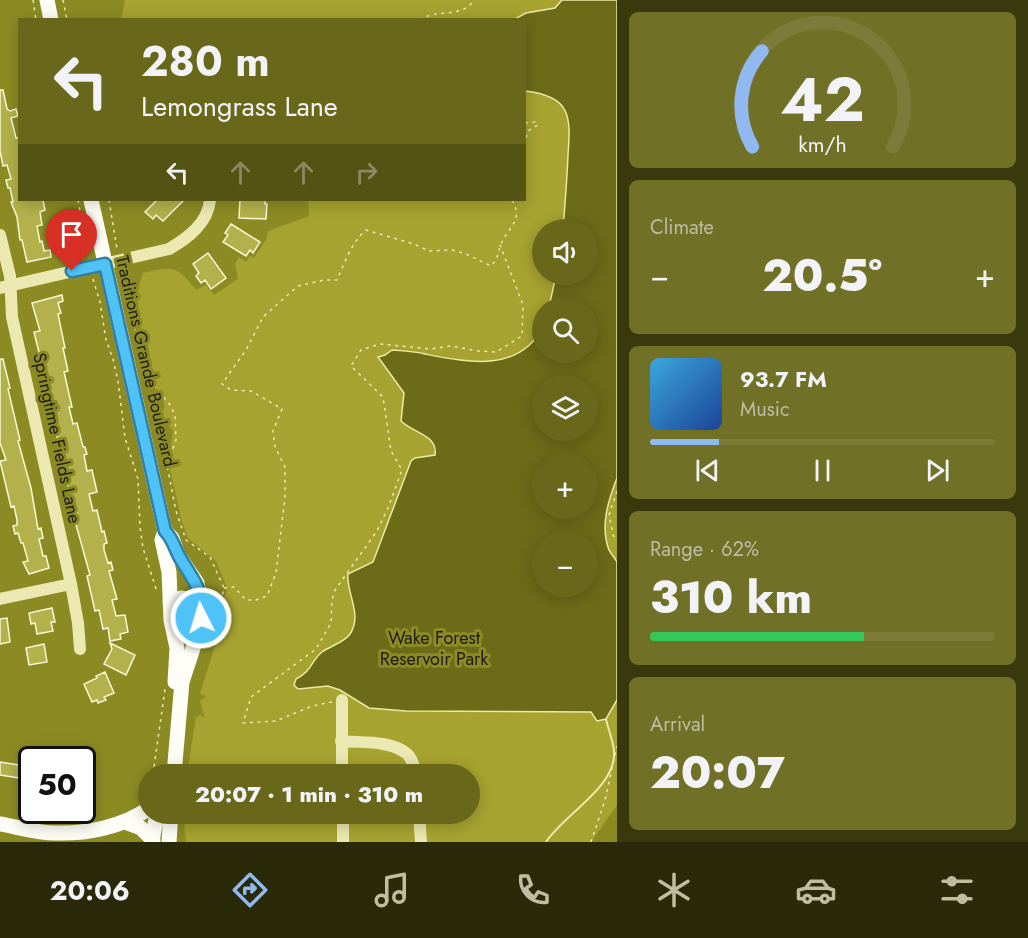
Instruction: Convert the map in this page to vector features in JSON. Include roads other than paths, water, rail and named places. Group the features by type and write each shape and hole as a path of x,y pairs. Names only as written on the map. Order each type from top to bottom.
{"main road":[{"path":"47,0 51,18"},
{"name":"Traditions Grande Boulevard","path":"91,201 165,531 162,540 169,572 164,600 177,659 164,764"},
{"name":"Traditions Grande Boulevard","path":"165,531 172,538 178,555 197,583 201,601 200,627 182,682 175,764"},
{"path":"164,600 185,598 201,601"},
{"path":"0,824 54,833 90,831 125,822 138,814"},
{"path":"125,822 145,830 152,841"},
{"path":"152,841 155,824"},
{"path":"169,842 170,824"}],"street":[{"path":"5,286 169,249 189,237 210,207 210,201"},
{"name":"Springtime Fields Lane","path":"0,235 5,286 71,584 80,649"},
{"path":"0,599 71,584"},
{"path":"342,700 342,764"},
{"path":"341,741 388,745 407,753 413,764"},
{"path":"343,824 343,842"},
{"path":"420,824 421,842"}],"waterway":[{"path":"546,842 599,788 613,764 613,743 606,719"}],"park label":[{"name":"Wake Forest Reservoir Park","path":"434,648"}]}
